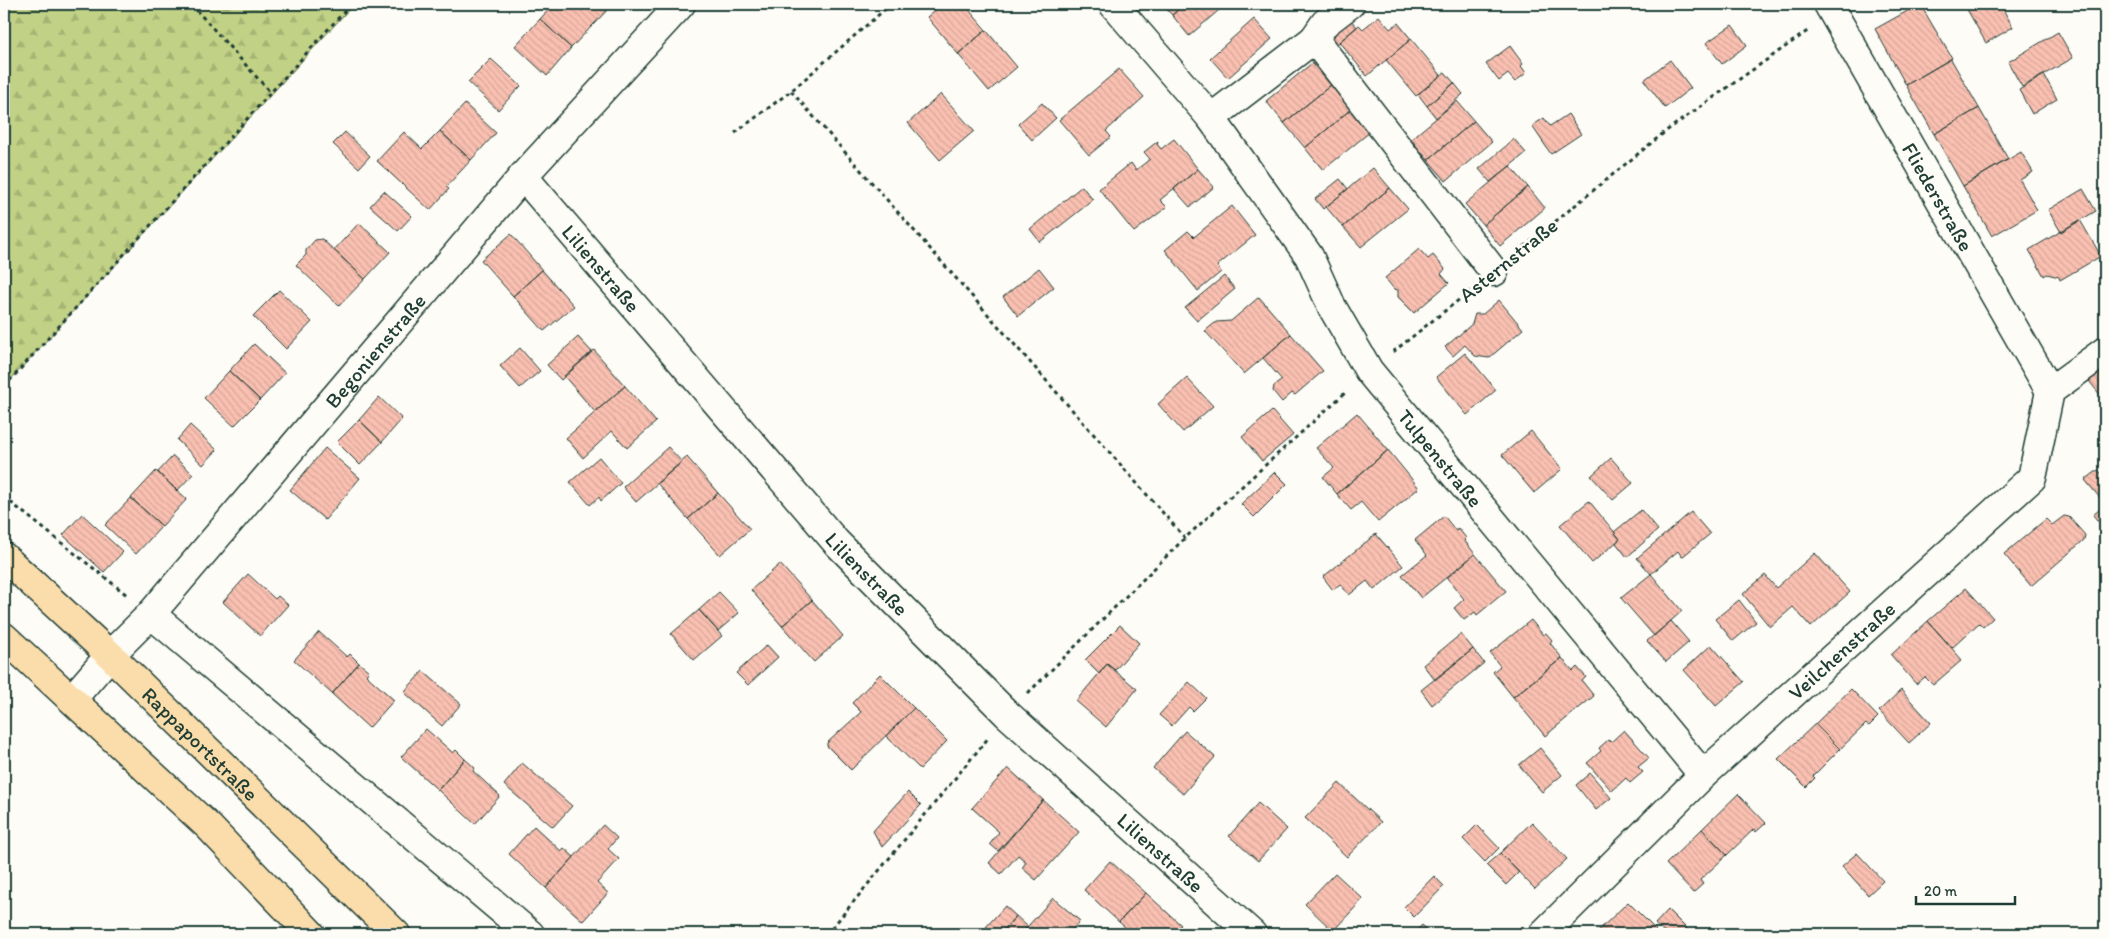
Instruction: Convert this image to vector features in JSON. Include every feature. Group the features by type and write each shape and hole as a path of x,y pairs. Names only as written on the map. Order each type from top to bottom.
{"main road":[{"name":"Rappaportstraße","path":"4,557 110,655 396,934"},
{"path":"4,637 209,827 311,934"}],"street":[{"name":"Begonienstraße","path":"72,699 110,655 151,614 523,176 681,4"},
{"name":"Tulpenstraße","path":"1113,4 1210,118 1308,256 1332,307 1369,371 1703,775"},
{"path":"1210,118 1314,39 1326,23 1350,4"},
{"name":"Fliederstraße","path":"1837,6 2050,391"},
{"path":"1314,39 1494,272"},
{"name":"Lilienstraße","path":"523,176 836,542 1007,714 1252,934"},
{"path":"2050,391 2105,351"},
{"name":"Veilchenstraße","path":"1543,934 1703,775 2032,478 2050,391"},
{"path":"151,614 530,934"}],"path":[{"path":"191,4 270,92"},
{"path":"4,387 351,4"},
{"path":"735,133 791,90 891,4"},
{"name":"Asternstraße","path":"791,90 1185,538 1369,371 1494,272 1666,131 1837,6"},
{"path":"4,497 151,614"}],"green space":[{"path":"4,4 354,4 4,387"}],"building":[{"path":"554,4 613,4 571,48 540,19"},
{"path":"943,4 964,4 986,30 958,54 927,17"},
{"path":"1162,4 1185,4 1172,15"},
{"path":"1185,4 1226,4 1189,36 1172,15"},
{"path":"1920,4 1952,58 1906,85 1875,29"},
{"path":"1964,4 2000,4 2013,27 1986,43"},
{"path":"1379,16 1390,29 1398,23 1411,39 1367,76 1339,42 1359,25 1363,29"},
{"path":"1349,18 1357,27 1336,45 1328,35"},
{"path":"540,19 571,48 547,76 515,46"},
{"path":"1254,19 1272,39 1228,78 1210,58"},
{"path":"1732,25 1747,45 1722,64 1706,43"},
{"path":"986,30 1017,67 989,91 958,54"},
{"path":"2058,32 2073,58 2022,87 2008,62"},
{"path":"1411,39 1441,75 1416,96 1386,60"},
{"path":"1510,46 1523,64 1521,66 1526,73 1515,82 1508,74 1499,81 1486,64"},
{"path":"491,59 521,86 498,110 468,82"},
{"path":"1951,59 1979,108 1934,134 1906,85"},
{"path":"1670,60 1691,88 1665,108 1644,80"},
{"path":"1312,63 1331,85 1284,123 1266,101"},
{"path":"1119,69 1144,97 1106,131 1111,137 1089,155 1059,120"},
{"path":"1445,72 1454,83 1427,106 1418,94"},
{"path":"2044,75 2057,99 2032,114 2019,90"},
{"path":"1454,83 1463,94 1436,118 1427,106"},
{"path":"1331,85 1351,109 1305,148 1284,123"},
{"path":"941,94 974,131 940,160 908,123"},
{"path":"1457,101 1474,121 1428,160 1411,139"},
{"path":"1042,103 1056,118 1032,140 1018,124"},
{"path":"465,104 496,133 471,160 440,131"},
{"path":"1979,108 2008,159 1963,186 1934,134"},
{"path":"1351,109 1370,132 1323,170 1305,148"},
{"path":"1568,114 1581,134 1551,154 1532,126 1544,118 1550,126"},
{"path":"1474,121 1492,142 1446,181 1428,160"},
{"path":"440,131 471,160 446,187 449,189 430,210 377,161 404,132 422,149"},
{"path":"345,132 370,156 359,168 333,144"},
{"path":"1174,139 1198,169 1160,200 1167,207 1134,232 1099,189 1131,163 1136,170 1150,159 1144,152 1158,141 1157,144 1161,149"},
{"path":"1514,139 1526,153 1490,182 1479,169"},
{"path":"2021,152 2033,172 2020,180 2037,210 1992,236 1963,186"},
{"path":"1510,166 1528,187 1483,225 1465,204"},
{"path":"1373,168 1390,188 1343,227 1326,207"},
{"path":"1198,169 1214,187 1190,207 1174,189"},
{"path":"1340,179 1348,189 1323,209 1315,199"},
{"path":"1082,186 1093,200 1040,242 1030,229"},
{"path":"1528,187 1545,208 1500,246 1483,225"},
{"path":"1390,188 1408,209 1361,247 1343,227"},
{"path":"2083,189 2096,211 2061,232 2048,210"},
{"path":"384,191 412,216 398,231 370,206"},
{"path":"1232,206 1255,235 1217,266 1221,272 1198,291 1165,250 1188,231 1194,237"},
{"path":"2105,215 2105,228 2099,218"},
{"path":"2080,220 2101,256 2060,280 2059,277 2047,274 2044,276 2029,250"},
{"path":"359,223 390,252 365,279 334,250"},
{"path":"511,234 542,270 513,296 481,260"},
{"path":"322,239 365,279 339,306 296,265 306,255 306,250 315,240"},
{"path":"1419,249 1428,259 1433,255 1445,269 1441,274 1449,283 1414,313 1398,297 1398,290 1394,289 1385,278"},
{"path":"1039,268 1054,287 1018,316 1003,297"},
{"path":"542,270 574,306 544,331 513,296"},
{"path":"1224,276 1235,289 1197,321 1185,308"},
{"path":"279,290 312,322 286,349 253,316"},
{"path":"1259,297 1291,334 1244,374 1205,331 1216,322 1231,321"},
{"path":"1499,300 1523,329 1489,358 1475,356 1465,345 1453,356 1445,347 1472,324 1475,314 1483,314"},
{"path":"1291,334 1323,371 1295,395 1292,393 1282,402 1273,391 1274,386 1282,380 1263,358"},
{"path":"578,337 592,352 561,380 547,365"},
{"path":"254,344 285,373 260,400 229,371"},
{"path":"520,348 540,371 520,388 500,366"},
{"path":"594,350 625,386 595,412 564,376"},
{"path":"1465,353 1496,390 1467,415 1436,377"},
{"path":"2105,368 2105,401 2089,381"},
{"path":"229,371 260,400 234,426 204,398"},
{"path":"1187,378 1213,406 1183,432 1158,404"},
{"path":"625,386 656,422 627,448 612,431 583,458 566,438"},
{"path":"379,397 402,419 382,442 359,420"},
{"path":"1272,411 1293,435 1262,461 1242,437"},
{"path":"1357,413 1388,450 1337,494 1323,477 1334,468 1316,448"},
{"path":"359,420 382,442 360,465 337,442"},
{"path":"190,425 217,450 203,465 177,440"},
{"path":"1531,431 1562,469 1534,493 1502,455"},
{"path":"668,447 682,462 636,502 623,487"},
{"path":"325,448 360,478 325,520 290,490"},
{"path":"1388,450 1419,488 1378,522 1361,502 1351,510 1337,494"},
{"path":"173,456 193,474 177,491 158,472"},
{"path":"599,457 621,483 601,501 599,497 590,505 570,482"},
{"path":"687,457 718,493 688,519 657,483"},
{"path":"1611,458 1633,483 1613,500 1591,476"},
{"path":"2098,470 2105,478 2105,504 2085,480"},
{"path":"156,471 187,499 162,526 131,498"},
{"path":"1275,472 1287,484 1254,517 1241,504"},
{"path":"718,493 750,529 720,555 688,519"},
{"path":"131,498 162,526 136,554 105,525"},
{"path":"1589,501 1620,539 1592,563 1560,525"},
{"path":"2105,505 2105,530 2093,515"},
{"path":"1641,510 1658,530 1627,557 1616,543 1620,539 1614,532"},
{"path":"1691,512 1710,534 1682,557 1678,551 1651,574 1637,558"},
{"path":"82,514 123,552 104,572 63,535"},
{"path":"1444,516 1456,531 1458,528 1466,538 1464,540 1475,554 1421,598 1402,575 1427,555 1415,540"},
{"path":"2064,516 2069,517 2085,535 2084,540 2031,586 2004,554 2046,519 2052,525"},
{"path":"1376,534 1403,566 1374,590 1367,581 1349,595 1340,584 1333,590 1323,577"},
{"path":"1815,553 1850,592 1811,627 1793,607 1770,627 1743,594 1765,575 1776,588"},
{"path":"1475,554 1506,591 1477,615 1475,612 1464,620 1454,608 1464,599 1447,578"},
{"path":"780,564 812,600 782,626 751,590"},
{"path":"248,574 275,599 278,596 288,605 260,636 223,602"},
{"path":"1651,574 1682,611 1654,636 1621,598"},
{"path":"1966,588 1993,618 1983,627 1979,623 1952,648 1928,621"},
{"path":"719,592 739,613 718,631 699,610"},
{"path":"812,600 843,636 814,662 782,626"},
{"path":"1739,600 1756,622 1733,641 1715,619"},
{"path":"699,610 722,636 694,660 671,634"},
{"path":"1531,620 1543,635 1546,633 1552,640 1550,643 1562,658 1513,697 1493,672 1500,666 1490,653"},
{"path":"1671,621 1689,642 1666,662 1647,641"},
{"path":"1928,621 1962,660 1933,685 1925,677 1916,684 1891,655"},
{"path":"1120,625 1139,643 1115,670 1107,664 1099,674 1085,660"},
{"path":"319,632 347,657 350,654 359,663 332,694 294,660"},
{"path":"1461,634 1473,649 1435,680 1423,665"},
{"path":"767,645 778,657 748,685 736,673"},
{"path":"1711,645 1744,682 1716,706 1684,670"},
{"path":"1473,649 1484,663 1432,705 1421,690"},
{"path":"1562,658 1573,671 1577,667 1586,677 1582,681 1594,696 1545,736 1513,697"},
{"path":"359,663 369,671 366,675 394,700 369,728 332,694"},
{"path":"1107,664 1137,689 1106,727 1076,701"},
{"path":"423,671 461,704 442,726 404,692"},
{"path":"880,674 914,708 851,770 827,746 827,743 861,712 852,703"},
{"path":"1189,682 1206,698 1193,711 1189,707 1172,726 1159,715"},
{"path":"1851,689 1878,717 1869,726 1866,724 1840,749 1815,724"},
{"path":"1901,690 1931,723 1909,743 1879,711"},
{"path":"914,708 947,741 920,769 886,736"},
{"path":"1815,724 1840,749 1813,776 1815,778 1806,787 1778,759"},
{"path":"426,729 453,753 456,750 465,759 438,790 401,757"},
{"path":"1624,730 1649,758 1638,767 1643,772 1630,783 1626,778 1612,791 1587,763 1601,751 1599,748 1608,740 1611,742"},
{"path":"1185,731 1215,757 1183,794 1153,768"},
{"path":"1540,748 1562,775 1542,792 1519,765"},
{"path":"465,759 475,768 473,771 500,796 475,824 438,790"},
{"path":"522,763 572,806 553,827 504,785"},
{"path":"1008,768 1043,800 998,851 990,844 999,832 972,808"},
{"path":"1590,773 1611,798 1596,810 1576,785"},
{"path":"1339,783 1381,822 1347,857 1305,818"},
{"path":"908,792 921,805 882,847 873,831"},
{"path":"1738,794 1766,823 1756,832 1754,829 1727,855 1702,829"},
{"path":"1043,800 1079,832 1036,880 1022,868 1026,862 1018,855 1001,874 989,863"},
{"path":"1258,803 1287,829 1258,861 1229,836"},
{"path":"1532,822 1567,859 1535,889 1500,853"},
{"path":"603,825 617,838 608,849 619,859 597,883 608,893 583,921 546,888"},
{"path":"1477,825 1499,848 1485,862 1463,839"},
{"path":"534,826 561,851 564,848 574,857 546,888 509,854"},
{"path":"1702,829 1727,855 1700,880 1703,884 1693,893 1666,864"},
{"path":"1500,853 1519,872 1506,885 1486,865"},
{"path":"1857,853 1883,881 1868,895 1842,866"},
{"path":"1110,861 1146,893 1119,922 1084,890"},
{"path":"1335,873 1363,899 1333,931 1305,904"},
{"path":"1434,876 1444,886 1414,917 1404,907"},
{"path":"1146,893 1181,925 1172,934 1133,934 1119,922"},
{"path":"1053,898 1080,921 1068,934 1021,934"},
{"path":"1628,902 1656,930 1652,934 1595,934"},
{"path":"1005,906 1016,916 1000,934 995,934 986,927"},
{"path":"1668,910 1692,934 1666,934 1655,924"},
{"path":"1016,916 1028,927 1021,934 1000,934"},
{"path":"1422,925 1432,934 1413,934"}]}
